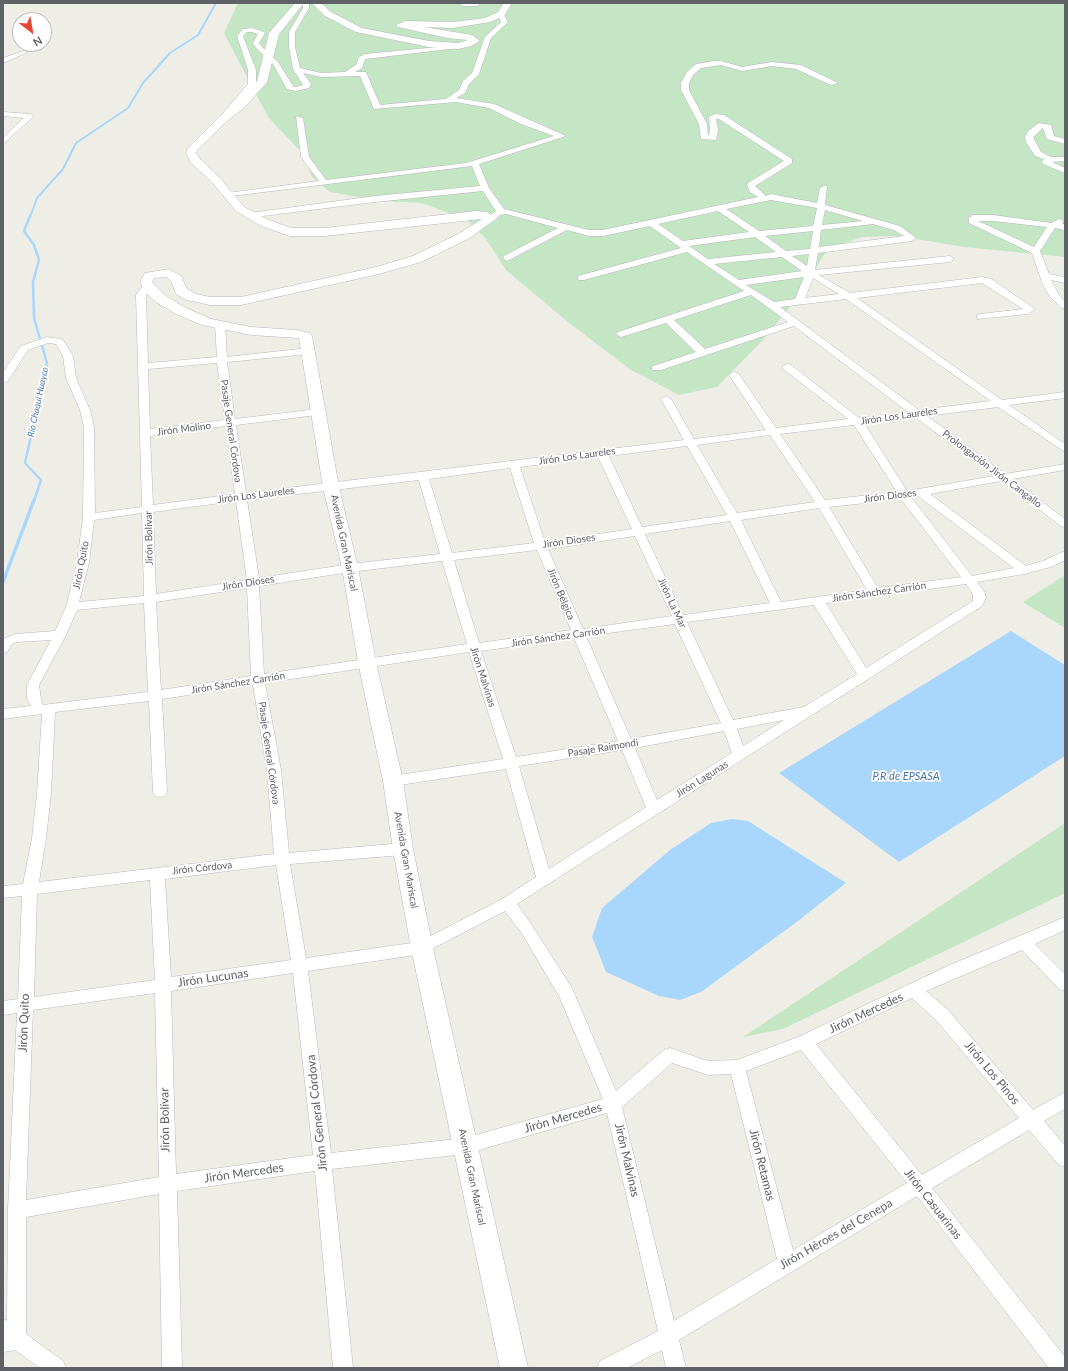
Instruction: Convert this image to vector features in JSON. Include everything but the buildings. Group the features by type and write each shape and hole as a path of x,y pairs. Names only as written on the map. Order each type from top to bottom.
{"street":[{"path":"300,3 274,33 269,57 259,86 241,105 223,119 193,148 191,153 195,161 216,180 240,209 265,224 290,232 332,231 476,215 484,215 490,219"},
{"path":"223,119 252,84 252,70 240,36 241,32 252,30 262,33 256,43 276,62 282,77 293,88 304,88 307,84 297,69 292,47 292,32 306,8 306,3"},
{"path":"316,3 328,14 359,30 429,44 458,46"},
{"path":"463,3 477,3"},
{"path":"347,74 359,66 361,58 365,56 458,46 475,41 472,38 436,33 401,25 453,25 487,20 501,14 508,3"},
{"path":"449,99 462,91 466,83 475,74 488,37 505,22 501,14"},
{"path":"3,61 25,52"},
{"path":"763,197 753,190 752,185 790,161 721,117 715,116 712,118 714,130 713,138 704,137 703,124 685,90 685,83 690,74 694,69 700,66 714,63 727,64 742,69 772,64 798,68 834,83"},
{"path":"227,195 475,163 562,136 524,122 491,106 449,99 421,104 377,107 364,74 321,75 297,69"},
{"path":"3,114 30,116 4,140"},
{"path":"298,118 305,157 323,182"},
{"path":"1065,142 1050,137 1046,126 1040,125 1031,133 1029,137 1030,142 1038,154 1050,159 1065,159"},
{"path":"1050,159 1046,161 1048,164 1063,168"},
{"path":"475,163 485,188 501,211 595,234 653,224 763,197 771,197 821,206 897,228 912,238 812,251 706,262"},
{"path":"250,216 375,199 485,188"},
{"path":"798,302 810,273 812,251 818,228 824,188"},
{"path":"719,208 786,254 810,273 848,296 1065,449"},
{"path":"220,325 192,316 161,299 147,286 146,282 149,276 169,273 177,279 181,291 192,298 210,301 241,301 379,270 417,259 464,236 501,211"},
{"path":"1064,222 1052,225 993,218 973,218 972,221 1036,251 1048,284 1055,297 1065,306"},
{"path":"581,278 684,246 757,234 876,222"},
{"name":"Prolongación Jirón Cangallo","path":"653,224 706,262 796,322 1065,524"},
{"path":"1036,251 1052,225"},
{"path":"507,258 566,226"},
{"path":"738,283 810,273 950,259"},
{"path":"1046,276 1065,280"},
{"path":"772,305 982,280 988,281 1030,309 1028,311 980,317"},
{"name":"Jirón Bolívar","path":"147,286 141,295 150,599 160,792"},
{"path":"621,334 752,292"},
{"path":"668,319 702,353"},
{"path":"657,368 796,322"},
{"name":"Avenida Gran Mariscal","path":"220,325 260,332 305,336 331,486 350,568 367,662 393,781 402,849 422,948 514,1368"},
{"name":"Pasaje General Córdova","path":"220,325 222,360 253,582 258,679 274,770 282,859"},
{"name":"Jirón Quito","path":"3,380 24,348 47,340 63,344 68,356 71,378 86,410 89,427 89,517 83,563 72,607 60,635 33,685 34,699 44,709 44,794 39,838 30,888 16,1210 7,1337"},
{"path":"143,366 308,351"},
{"path":"786,367 858,422 904,495 969,580"},
{"path":"734,375 822,504 875,593"},
{"name":"Jirón Los Laureles","path":"89,517 1065,395"},
{"path":"666,399 734,518 778,607"},
{"name":"Jirón Molino","path":"146,433 317,412"},
{"name":"Jirón La Mar","path":"602,452 729,726 740,755"},
{"name":"Jirón Bélgica","path":"514,465 541,546 654,809"},
{"name":"Jirón Dioses","path":"72,607 150,599 350,568 541,546 822,504 904,495 1065,467"},
{"name":"Jirón Malvinas","path":"423,476 474,648 511,762 544,878"},
{"path":"920,492 1024,570"},
{"name":"Jirón Sánchez Carrión","path":"3,714 154,696 367,662 969,580 1024,570 1047,564 1065,555"},
{"name":"Jirón Lagunas","path":"422,948 507,903 544,878 812,710 978,603 980,598 979,593 969,580"},
{"path":"818,601 865,676"},
{"path":"3,649 8,641 15,638 60,635"},
{"name":"Pasaje Raimondi","path":"393,781 626,745 812,710"},
{"name":"Jirón Córdova","path":"3,892 282,859 402,849"},
{"name":"Jirón General Córdova","path":"282,859 300,966 323,1162 343,1368"},
{"name":"Jirón Bolívar","path":"157,873 163,984 172,1368"},
{"name":"Jirón Malvinas","path":"507,903 526,928 566,993 613,1104 676,1368"},
{"name":"Jirón Mercedes","path":"16,1210 167,1184 323,1162 465,1146 613,1104 670,1055 708,1068 737,1067 804,1042 956,970 1024,942 1065,923"},
{"path":"1024,942 1065,984"},
{"name":"Jirón Lucunas","path":"3,1008 422,948"},
{"name":"Jirón Los Pinos","path":"915,990 942,1015 1065,1159"},
{"name":"Jirón Casuarinas","path":"804,1042 919,1185 1061,1368"},
{"name":"Jirón Retamas","path":"737,1067 787,1263"},
{"name":"Jirón Héroes del Cenepa","path":"607,1368 668,1336 787,1263 1065,1100"},
{"path":"7,1337 56,1368"}],"green space":[{"path":"238,3 1065,3 1065,257 964,247 898,236 862,237 828,249 793,303 763,340 717,387 679,395 631,370 569,323 506,270 486,239 467,220 422,203 381,201 330,192 312,177 302,153 268,117 224,33"},
{"path":"1065,575 1065,628 1023,602"},
{"path":"1065,823 1065,893 783,1029 743,1037"}],"water":[{"name":"P.R de EPSASA","path":"1011,631 1065,665 1065,756 899,862 779,773"},
{"path":"732,819 748,821 846,883 798,921 701,992 680,1000 659,996 606,972 592,937 602,908 670,850 711,823"}],"waterway":[{"name":"Río Chaqui Huayco","path":"30,217 37,198 63,169 76,143 128,108 143,83 170,53 198,35 216,3"},
{"name":"Río Chaqui Huayco","path":"30,216 24,231 34,245 39,260 33,282 34,318 47,363 25,463 41,480 34,501"},
{"name":"Río Chaqui Huayco","path":"3,582 34,500"}]}
